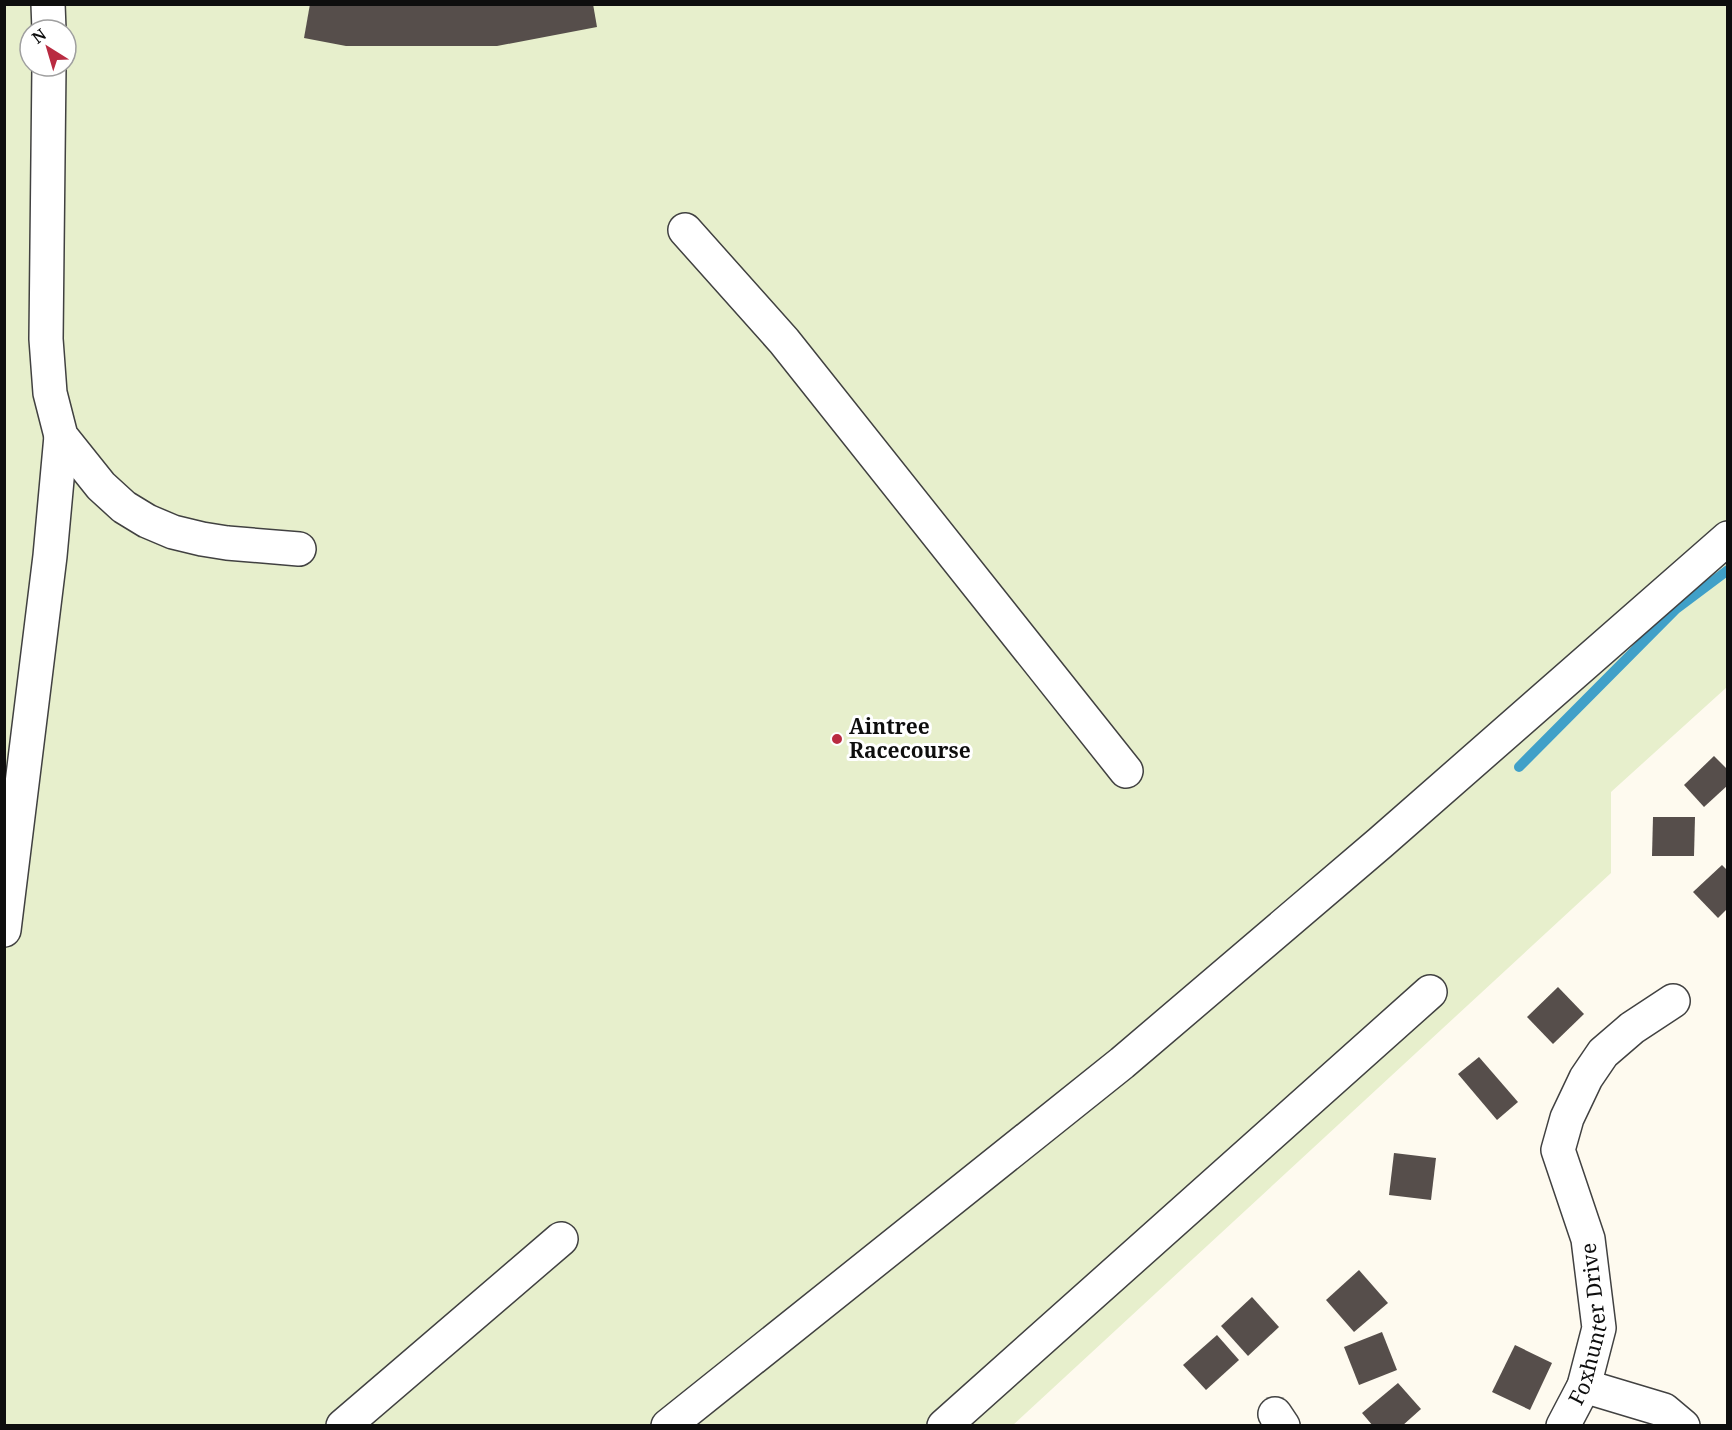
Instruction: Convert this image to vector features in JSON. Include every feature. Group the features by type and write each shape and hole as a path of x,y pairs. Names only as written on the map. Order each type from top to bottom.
{"street":[{"path":"4,930 49,567 61,436 50,393 46,339 49,78"},
{"path":"685,230 784,341 1126,771"},
{"path":"61,436 100,486 124,507 147,521 173,532 227,543 298,549"},
{"path":"668,1425 1122,1064 1380,843 1728,538"},
{"path":"944,1425 1430,992"},
{"name":"Foxhunter Drive","path":"1563,1425 1584,1386 1599,1328 1588,1239 1558,1150 1567,1118 1586,1078 1603,1053 1632,1028 1673,1001"},
{"path":"343,1425 561,1239"},
{"path":"1584,1386 1665,1410 1683,1425"}],"green space":[{"name":"Aintree Racecourse","path":"5,5 1727,5 1727,687 1611,792 1611,873 1013,1425 5,1426"}],"building":[{"path":"310,4 593,4 597,27 497,46 346,46 304,38"},
{"path":"1714,756 1728,770 1728,785 1704,807 1684,785"},
{"path":"1653,817 1695,817 1694,856 1652,856"},
{"path":"1722,865 1728,871 1728,908 1718,918 1693,892"},
{"path":"1558,987 1584,1014 1553,1044 1527,1017"},
{"path":"1479,1057 1518,1102 1497,1120 1458,1074"},
{"path":"1394,1153 1436,1158 1431,1200 1389,1195"},
{"path":"1359,1270 1388,1303 1354,1332 1326,1300"},
{"path":"1252,1297 1279,1327 1248,1356 1221,1326"},
{"path":"1382,1332 1397,1370 1359,1385 1344,1347"},
{"path":"1217,1335 1239,1360 1206,1390 1183,1365"},
{"path":"1515,1345 1552,1363 1530,1410 1492,1392"},
{"path":"1398,1383 1421,1409 1402,1426 1373,1426 1362,1413"}],"waterway":[{"path":"1519,767 1676,609 1728,570"}],"place":[{"name":"Aintree Racecourse","path":"837,739"}]}
